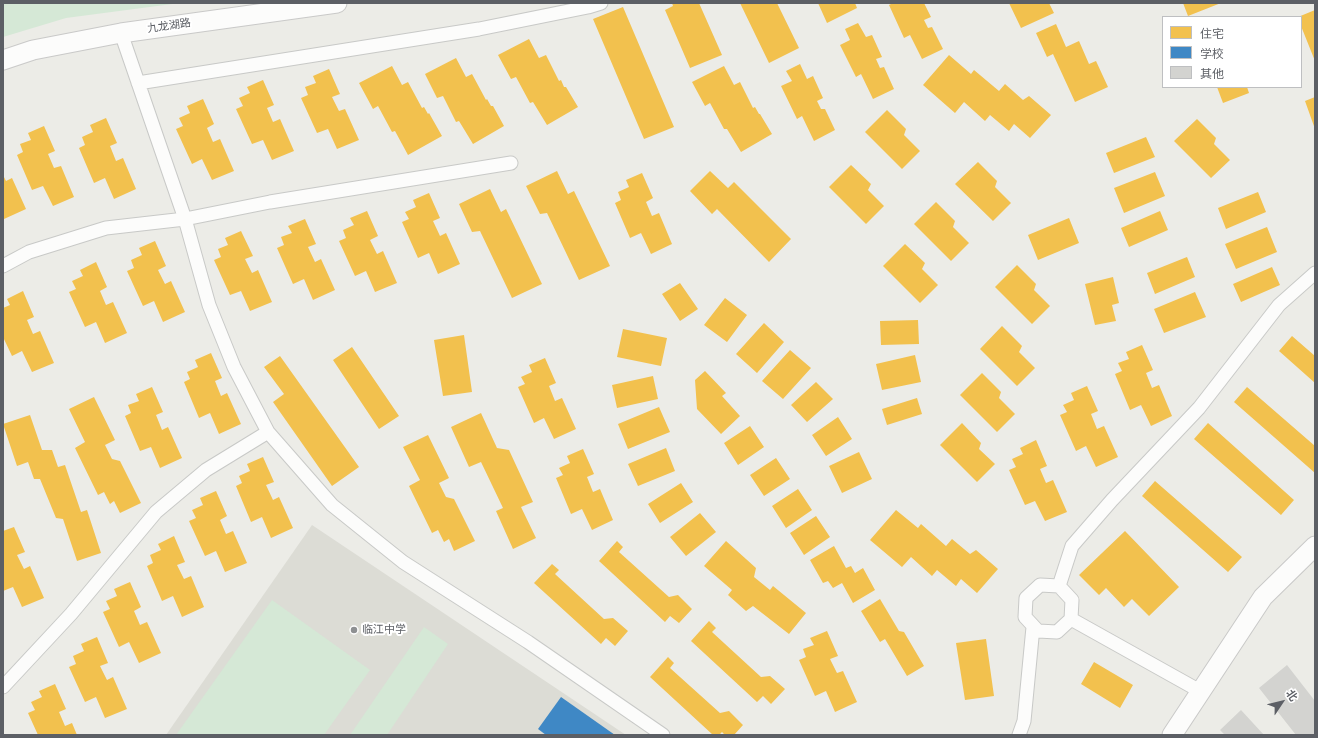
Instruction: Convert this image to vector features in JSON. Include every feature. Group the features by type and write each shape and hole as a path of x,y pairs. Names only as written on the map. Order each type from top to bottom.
{"street":[{"name":"九龙湖路","path":"3,60 33,50 121,33 337,3"},
{"path":"138,83 479,29 588,7 601,3"},
{"path":"121,33 185,219 209,306 234,368 268,432 332,505 403,562 528,642 663,735"},
{"path":"3,266 29,252 106,228 185,219 270,202 511,163"},
{"path":"1059,586 1072,546 1112,500 1198,408 1279,306 1315,273"},
{"path":"3,687 71,614 156,512 206,470 268,432"},
{"path":"1172,735 1263,597 1315,546"},
{"path":"1040,585 1059,586 1072,600 1071,619 1057,632 1038,631 1025,617 1026,598 1040,585"},
{"path":"1071,619 1200,691"},
{"path":"1019,735 1024,721 1033,627"}],"shaded area":[{"name":"临江中学","path":"312,525 626,735 166,735"}],"green space":[{"path":"3,3 180,3 66,18 3,37"},
{"path":"272,600 370,670 324,735 176,735"},
{"path":"424,627 448,644 387,735 350,735"}],"building: 住宅":[{"path":"672,3 699,3 722,55 690,68 665,10 673,6"},
{"path":"740,3 777,3 799,48 769,63"},
{"path":"818,3 855,3 857,8 827,23"},
{"path":"893,3 924,3 931,17 924,20 928,28 932,27 943,49 922,59 910,35 904,38 889,5"},
{"path":"1009,3 1049,3 1054,13 1021,28"},
{"path":"1183,3 1221,3 1188,16"},
{"path":"623,7 674,127 644,139 593,19"},
{"path":"1315,10 1315,61 1302,28 1302,16 1300,16"},
{"path":"858,23 866,37 872,35 882,57 876,59 880,68 884,67 894,89 873,99 861,74 856,77 840,45 850,40 845,29"},
{"path":"1056,24 1066,47 1079,41 1089,64 1096,61 1108,87 1075,102 1053,54 1047,57 1036,33"},
{"path":"529,39 539,58 546,55 559,81 561,80 578,107 547,125 533,102 530,103 516,77 511,79 498,55"},
{"path":"949,55 971,74 974,70 999,91 1005,84 1023,100 1029,96 1051,115 1030,138 1014,124 1009,131 990,115 985,121 964,102 955,113 923,85"},
{"path":"456,58 466,77 472,74 486,100 487,99 491,106 493,106 504,126 473,144 459,121 456,122 443,96 437,98 425,74"},
{"path":"800,64 807,79 813,76 823,98 817,101 821,109 825,109 835,130 814,141 802,116 797,119 781,86 792,81 786,71"},
{"path":"392,66 402,85 408,82 422,108 424,107 428,114 429,113 442,136 408,155 395,131 392,132 378,106 373,109 359,83"},
{"path":"724,66 734,85 740,82 753,108 755,107 772,134 741,152 727,129 724,129 710,103 705,106 692,82"},
{"path":"329,69 340,94 332,97 339,111 345,109 359,140 337,149 328,129 317,133 301,98 308,95 305,87 316,83 313,76"},
{"path":"263,80 274,105 267,108 273,122 280,119 294,151 272,160 263,140 252,144 236,109 243,106 239,98 250,93 247,87"},
{"path":"1217,88 1247,88 1249,93 1223,103"},
{"path":"1315,97 1315,129 1305,101"},
{"path":"203,99 214,124 207,128 213,142 220,139 234,171 212,180 202,159 192,164 176,129 183,126 179,118 190,113 187,106"},
{"path":"887,110 906,129 904,135 920,151 902,169 865,132"},
{"path":"106,118 117,143 110,146 116,161 123,158 136,189 114,199 105,178 94,183 79,148 85,145 82,137 93,132 90,125"},
{"path":"1197,119 1216,138 1214,144 1230,160 1211,178 1174,141"},
{"path":"44,126 55,151 48,154 54,168 61,166 74,197 53,206 43,186 32,190 17,155 23,152 20,144 31,140 28,133"},
{"path":"1146,137 1155,157 1114,173 1106,153"},
{"path":"978,162 997,181 995,187 1011,203 993,221 955,184"},
{"path":"851,165 871,184 868,190 884,206 866,224 829,187"},
{"path":"557,171 568,194 574,191 610,266 579,280 547,213 540,214 526,186"},
{"path":"710,171 728,188 734,182 791,239 769,262 717,209 712,214 690,191"},
{"path":"1155,172 1165,196 1124,213 1114,188"},
{"path":"642,173 653,198 646,202 652,216 659,213 672,244 651,254 641,233 630,238 615,203 621,200 618,192 629,187 626,180"},
{"path":"3,175 6,181 12,178 26,209 4,219 3,216"},
{"path":"490,189 501,212 506,209 542,284 512,298 480,231 472,232 459,204"},
{"path":"1258,192 1266,212 1226,229 1218,208"},
{"path":"429,193 440,218 433,221 440,236 446,233 460,264 438,274 429,253 418,258 402,222 409,219 405,212 416,207 413,200"},
{"path":"936,202 955,221 953,227 969,243 951,261 914,224"},
{"path":"367,211 378,236 370,240 377,254 383,251 397,283 375,292 366,271 355,276 339,241 346,238 343,230 354,225 350,218"},
{"path":"1160,211 1168,230 1129,247 1121,228"},
{"path":"1069,218 1079,243 1038,260 1028,235"},
{"path":"305,219 316,244 308,247 315,262 321,259 335,290 313,300 304,279 293,284 277,248 284,245 281,237 292,233 288,226"},
{"path":"1267,227 1277,252 1236,269 1225,244"},
{"path":"241,231 253,256 245,259 252,273 258,270 272,302 250,311 241,291 230,295 214,260 221,257 218,249 228,245 225,238"},
{"path":"155,241 166,266 158,270 165,284 171,281 185,312 163,322 154,301 143,306 127,271 134,268 131,260 142,255 139,248"},
{"path":"905,244 925,263 922,269 938,285 920,303 883,266"},
{"path":"1187,257 1195,277 1155,294 1147,273"},
{"path":"96,262 107,287 100,291 106,305 113,302 127,333 105,343 96,322 85,327 69,292 76,289 72,281 83,276 80,270"},
{"path":"1017,265 1036,284 1034,290 1050,306 1032,324 995,287"},
{"path":"1272,267 1280,285 1241,302 1233,284"},
{"path":"1113,277 1119,303 1112,305 1116,321 1095,325 1085,284"},
{"path":"680,283 698,309 680,321 662,294"},
{"path":"23,291 34,317 27,320 33,334 40,331 54,363 32,372 22,351 12,356 3,337 3,308 10,305 7,299"},
{"path":"1195,292 1206,317 1164,333 1154,309"},
{"path":"725,298 747,315 727,342 704,325"},
{"path":"918,320 919,344 881,345 880,321"},
{"path":"764,323 784,342 757,373 736,354"},
{"path":"1002,326 1022,346 1019,352 1035,368 1017,386 980,349"},
{"path":"623,329 667,338 661,366 617,357"},
{"path":"464,335 472,392 443,396 434,340"},
{"path":"1292,336 1315,356 1315,383 1279,351"},
{"path":"1142,345 1153,370 1146,373 1152,388 1159,385 1172,416 1151,426 1141,405 1130,410 1115,374 1122,371 1118,363 1129,359 1126,352"},
{"path":"352,347 399,416 379,429 333,360"},
{"path":"790,350 811,368 783,399 762,381"},
{"path":"211,353 222,378 215,381 221,396 227,393 241,424 219,434 210,413 199,418 184,382 190,379 187,372 198,367 195,360"},
{"path":"915,355 921,382 882,390 876,364"},
{"path":"280,356 359,467 332,486 273,402 284,394 264,367"},
{"path":"545,358 556,383 549,386 555,401 562,398 576,429 554,439 544,418 534,423 518,387 525,384 521,377 532,372 529,365"},
{"path":"705,371 726,393 722,396 740,416 721,434 697,409 695,380"},
{"path":"982,373 1001,392 999,398 1015,414 997,432 960,395"},
{"path":"653,376 658,399 617,408 612,385"},
{"path":"816,382 833,399 807,422 791,405"},
{"path":"1087,386 1098,411 1091,414 1097,429 1104,426 1118,457 1096,467 1086,446 1076,451 1060,415 1067,412 1063,405 1074,400 1071,393"},
{"path":"152,387 163,412 156,415 162,430 168,427 182,458 160,468 151,447 140,451 125,416 131,413 128,405 139,401 136,394"},
{"path":"1247,387 1315,446 1315,473 1234,402"},
{"path":"94,397 115,440 105,445 112,459 120,461 141,503 120,513 114,501 110,504 104,492 98,495 75,448 85,442 69,409"},
{"path":"917,398 922,414 887,425 882,409"},
{"path":"659,407 670,432 628,449 618,424"},
{"path":"481,413 497,448 509,450 533,502 521,507 536,538 513,549 496,511 503,508 481,462 469,467 451,427"},
{"path":"30,415 42,450 52,450 58,467 65,465 81,512 87,510 101,553 77,561 63,519 56,518 40,479 34,479 28,462 17,466 3,424"},
{"path":"838,417 852,439 826,456 812,435"},
{"path":"962,423 981,443 979,449 995,464 977,482 940,445"},
{"path":"1208,423 1294,500 1281,515 1194,439"},
{"path":"750,426 764,447 738,465 724,443"},
{"path":"428,435 449,478 439,483 446,497 454,499 475,541 454,551 449,539 444,542 438,530 432,533 409,486 420,480 403,447"},
{"path":"1036,440 1047,466 1040,469 1046,483 1053,480 1067,512 1045,521 1035,501 1025,505 1009,470 1016,467 1012,459 1023,454 1020,448"},
{"path":"666,448 675,471 638,486 628,464"},
{"path":"583,449 594,474 587,477 593,492 600,489 613,520 592,530 582,509 571,514 556,478 563,475 559,468 570,463 567,456"},
{"path":"859,452 872,479 842,493 829,466"},
{"path":"263,457 274,482 266,485 273,500 279,497 293,528 271,538 262,517 251,522 236,486 242,483 239,476 250,471 247,464"},
{"path":"776,458 790,479 764,496 750,475"},
{"path":"1155,481 1242,557 1228,572 1142,496"},
{"path":"681,483 693,502 660,523 648,504"},
{"path":"798,489 812,510 786,528 772,506"},
{"path":"216,491 227,516 220,520 226,534 233,531 247,563 225,572 216,551 205,556 189,521 196,518 192,510 203,505 200,498"},
{"path":"896,510 918,528 921,524 946,546 952,539 970,554 976,550 998,569 977,593 961,579 956,586 937,570 932,576 911,557 902,567 870,540"},
{"path":"700,513 716,532 686,556 670,537"},
{"path":"816,516 830,537 804,555 790,533"},
{"path":"14,527 25,552 17,555 24,569 30,566 44,598 22,607 13,587 3,591 3,531"},
{"path":"1125,531 1179,587 1149,616 1132,599 1124,607 1106,588 1099,595 1079,575"},
{"path":"174,536 185,562 177,565 184,579 191,576 204,607 182,617 173,596 162,601 147,566 153,563 150,555 161,550 158,544"},
{"path":"617,541 623,547 619,552 669,597 678,595 692,609 679,623 670,616 665,622 599,561"},
{"path":"726,541 756,568 754,577 770,590 773,586 806,613 789,634 753,606 746,611 728,595 732,590 704,566"},
{"path":"834,546 846,568 851,566 855,573 863,568 875,590 853,603 842,583 833,588 828,581 823,583 810,560"},
{"path":"552,564 559,570 555,574 604,619 613,618 628,631 615,646 606,638 601,644 534,583"},
{"path":"130,582 141,607 134,611 140,625 147,622 161,653 139,663 129,642 119,647 103,612 110,609 106,601 117,596 114,589"},
{"path":"880,599 899,631 904,632 924,666 907,676 885,639 880,642 861,611"},
{"path":"709,621 716,628 712,632 761,677 770,676 785,689 771,704 763,696 757,702 691,641"},
{"path":"827,631 838,656 830,659 837,673 843,671 857,702 835,712 826,691 815,696 799,660 806,657 803,649 814,645 810,638"},
{"path":"97,637 108,663 100,666 107,680 113,677 127,709 105,718 96,697 85,702 69,667 76,664 73,656 84,651 81,644"},
{"path":"986,639 994,696 965,700 956,643"},
{"path":"668,657 674,663 670,668 720,713 729,711 743,725 734,735 725,735 722,732 719,735 713,735 650,677"},
{"path":"1094,662 1133,685 1120,708 1081,684"},
{"path":"55,684 66,709 59,712 65,726 72,723 77,735 38,735 28,713 35,710 31,702 42,697 39,691"}],"building: 学校":[{"path":"561,697 615,735 546,735 538,729"}],"building: 其他":[{"path":"1287,665 1315,701 1315,735 1296,735 1259,688"},
{"path":"1241,710 1264,735 1225,735 1220,730"}],"place":[{"name":"临江中学","path":"354,630"}]}
